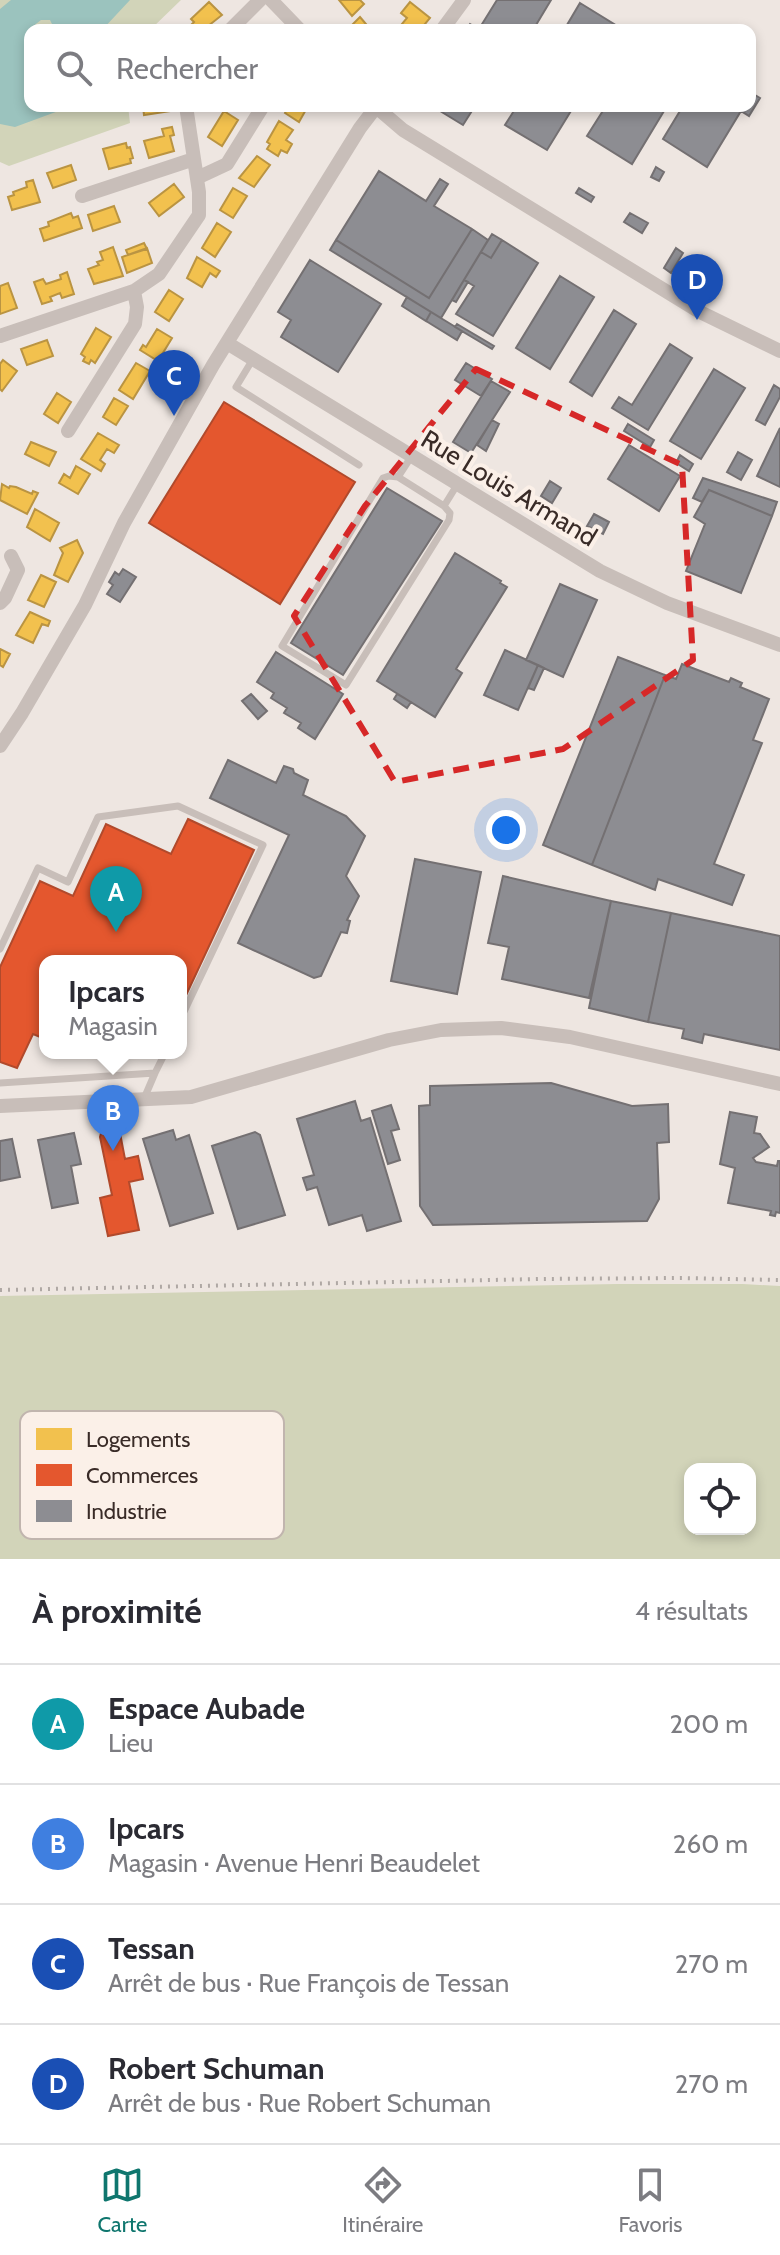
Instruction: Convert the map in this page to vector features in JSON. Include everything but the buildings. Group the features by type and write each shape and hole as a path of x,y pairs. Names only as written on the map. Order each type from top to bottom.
{"street":[{"path":"236,24 260,0"},
{"path":"271,0 294,24"},
{"path":"446,24 464,0"},
{"path":"0,336 134,291 159,274 199,215 187,112"},
{"path":"197,178 227,164 259,112"},
{"path":"0,746 85,605 130,512 227,343 360,128 374,112"},
{"path":"382,112 394,125 438,153 700,312 780,351"},
{"path":"82,196 194,159"},
{"path":"68,431 135,324 137,307 134,291"},
{"name":"Rue Louis Armand","path":"227,343 582,561 647,594 780,645"},
{"path":"0,603 18,570 11,556"},
{"path":"0,1106 191,1097 389,1040 441,1030 501,1028 570,1037 780,1084"}],"lane":[{"path":"253,359 236,387 359,465"},
{"path":"398,477 411,456"},
{"path":"398,477 444,506 450,513 449,520 346,685 282,646 383,478 398,477"},
{"path":"444,506 457,485"},
{"path":"0,949 38,868 68,882 98,817 178,806 263,845 187,1005"},
{"path":"143,1101 162,1059"},
{"path":"0,1083 155,1073"}],"highlighted area":[{"path":"476,369 682,465 693,660 563,749 395,782 294,616 365,506"}],"green space":[{"path":"0,0 181,0 156,24 24,24 24,112 129,112 130,123 9,166 0,162"},
{"path":"617,1284 780,1286 780,1559 0,1559 0,1296"}],"water":[{"path":"11,0 130,0 108,24 52,24 50,20 41,20 36,24 24,24 24,112 56,112 15,127 0,124 0,9"}],"railway":[{"path":"0,1290 540,1279 780,1280"}],"place":[{"name":"Robert Schuman","path":"697,320"},
{"name":"Tessan","path":"174,416"},
{"name":"Espace Aubade","path":"116,932"},
{"name":"Ipcars","path":"113,1151"}]}
